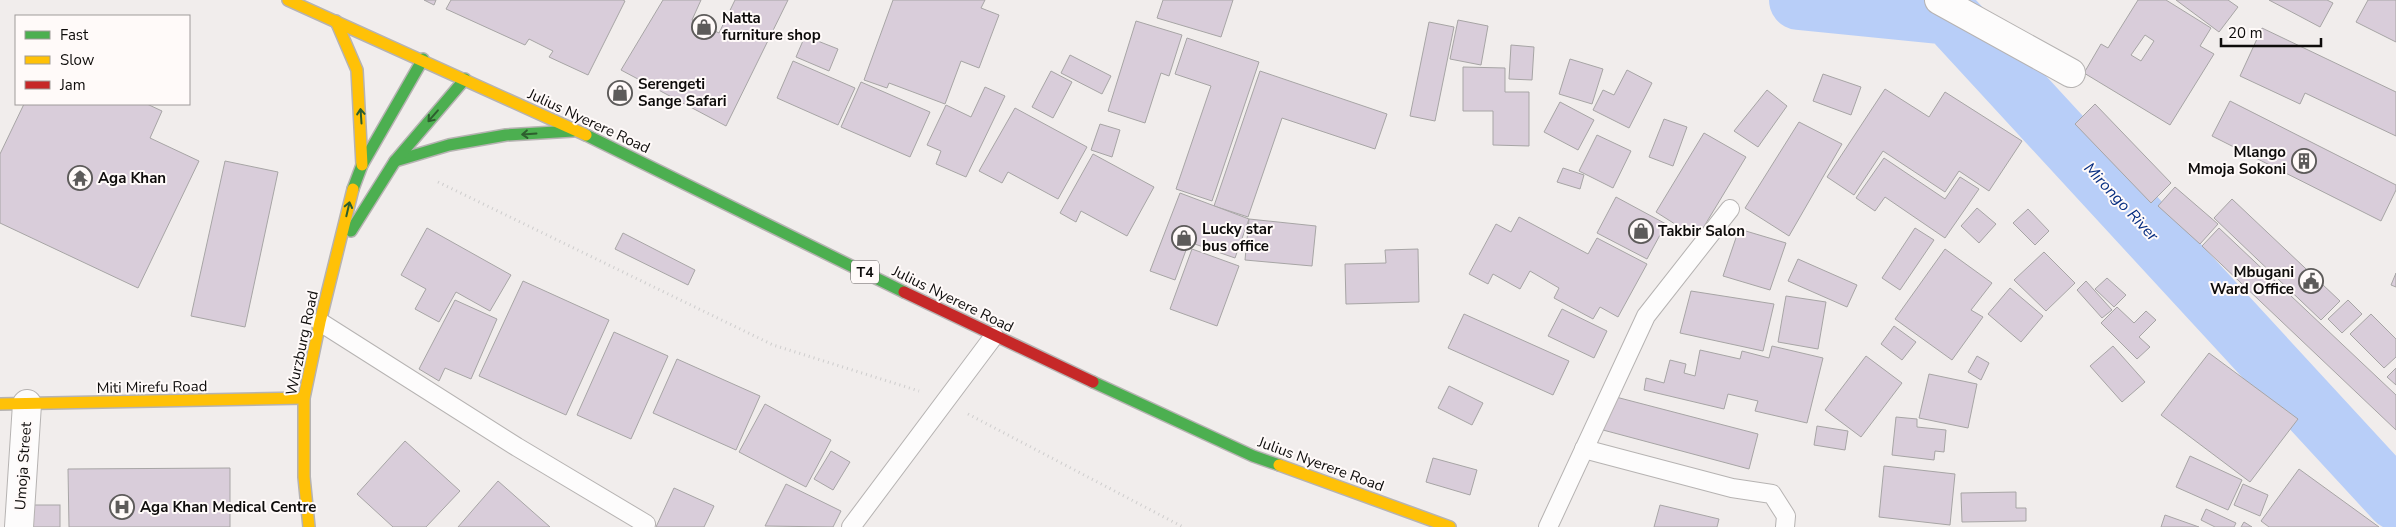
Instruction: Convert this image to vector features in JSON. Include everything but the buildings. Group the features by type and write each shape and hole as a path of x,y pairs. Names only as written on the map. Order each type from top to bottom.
{"main road":[{"name":"Julius Nyerere Road","path":"288,0 423,59 577,130 994,336 1253,456 1450,527"},
{"path":"336,21 357,70 362,165"},
{"name":"Wurzburg Road","path":"309,527 304,477 304,398 320,322 350,200 362,165 423,59"},
{"name":"Wurzburg Road","path":"337,256 395,161 465,79"},
{"path":"395,161 449,145 506,135 577,130"},
{"name":"Miti Mirefu Road","path":"13,404 304,398"}],"street":[{"path":"1939,0 2071,73"},
{"name":"Umoja Street","path":"13,404 19,527"}],"lane":[{"path":"1548,527 1646,316 1730,210"},
{"path":"320,322 517,447 646,524"},
{"path":"851,527 994,336"},
{"path":"1584,449 1732,488 1772,494 1786,516 1785,527"}],"path":[{"path":"395,161 773,344 908,386 944,402 1183,527"}],"waterway":[{"name":"Mirongo River","path":"1799,0 1949,15 2396,500"}],"traffic: fast":[{"path":"353,189 362,165 423,59"},
{"path":"351,231 395,161 465,79"},
{"path":"395,161 449,145 506,135 573,131"},
{"path":"586,135 904,292"},
{"path":"1093,382 1253,456 1279,465"}],"traffic: slow":[{"path":"288,0 586,135"},
{"path":"336,21 357,70 362,165"},
{"path":"309,527 304,477 304,398 320,322 353,189"},
{"path":"0,404 304,398"},
{"path":"1279,465 1450,527"}],"traffic: jam":[{"path":"904,292 1093,382"}],"place":[{"name":"Natta furniture shop","path":"704,27"},
{"name":"Serengeti Sange Safari","path":"620,93"},
{"name":"Mlango Mmoja Sokoni","path":"2304,161"},
{"name":"Aga Khan","path":"80,178"},
{"name":"Takbir Salon","path":"1641,231"},
{"name":"Lucky star bus office","path":"1184,238"},
{"name":"Mbugani Ward Office","path":"2311,281"},
{"name":"Aga Khan Medical Centre","path":"122,507"}]}
